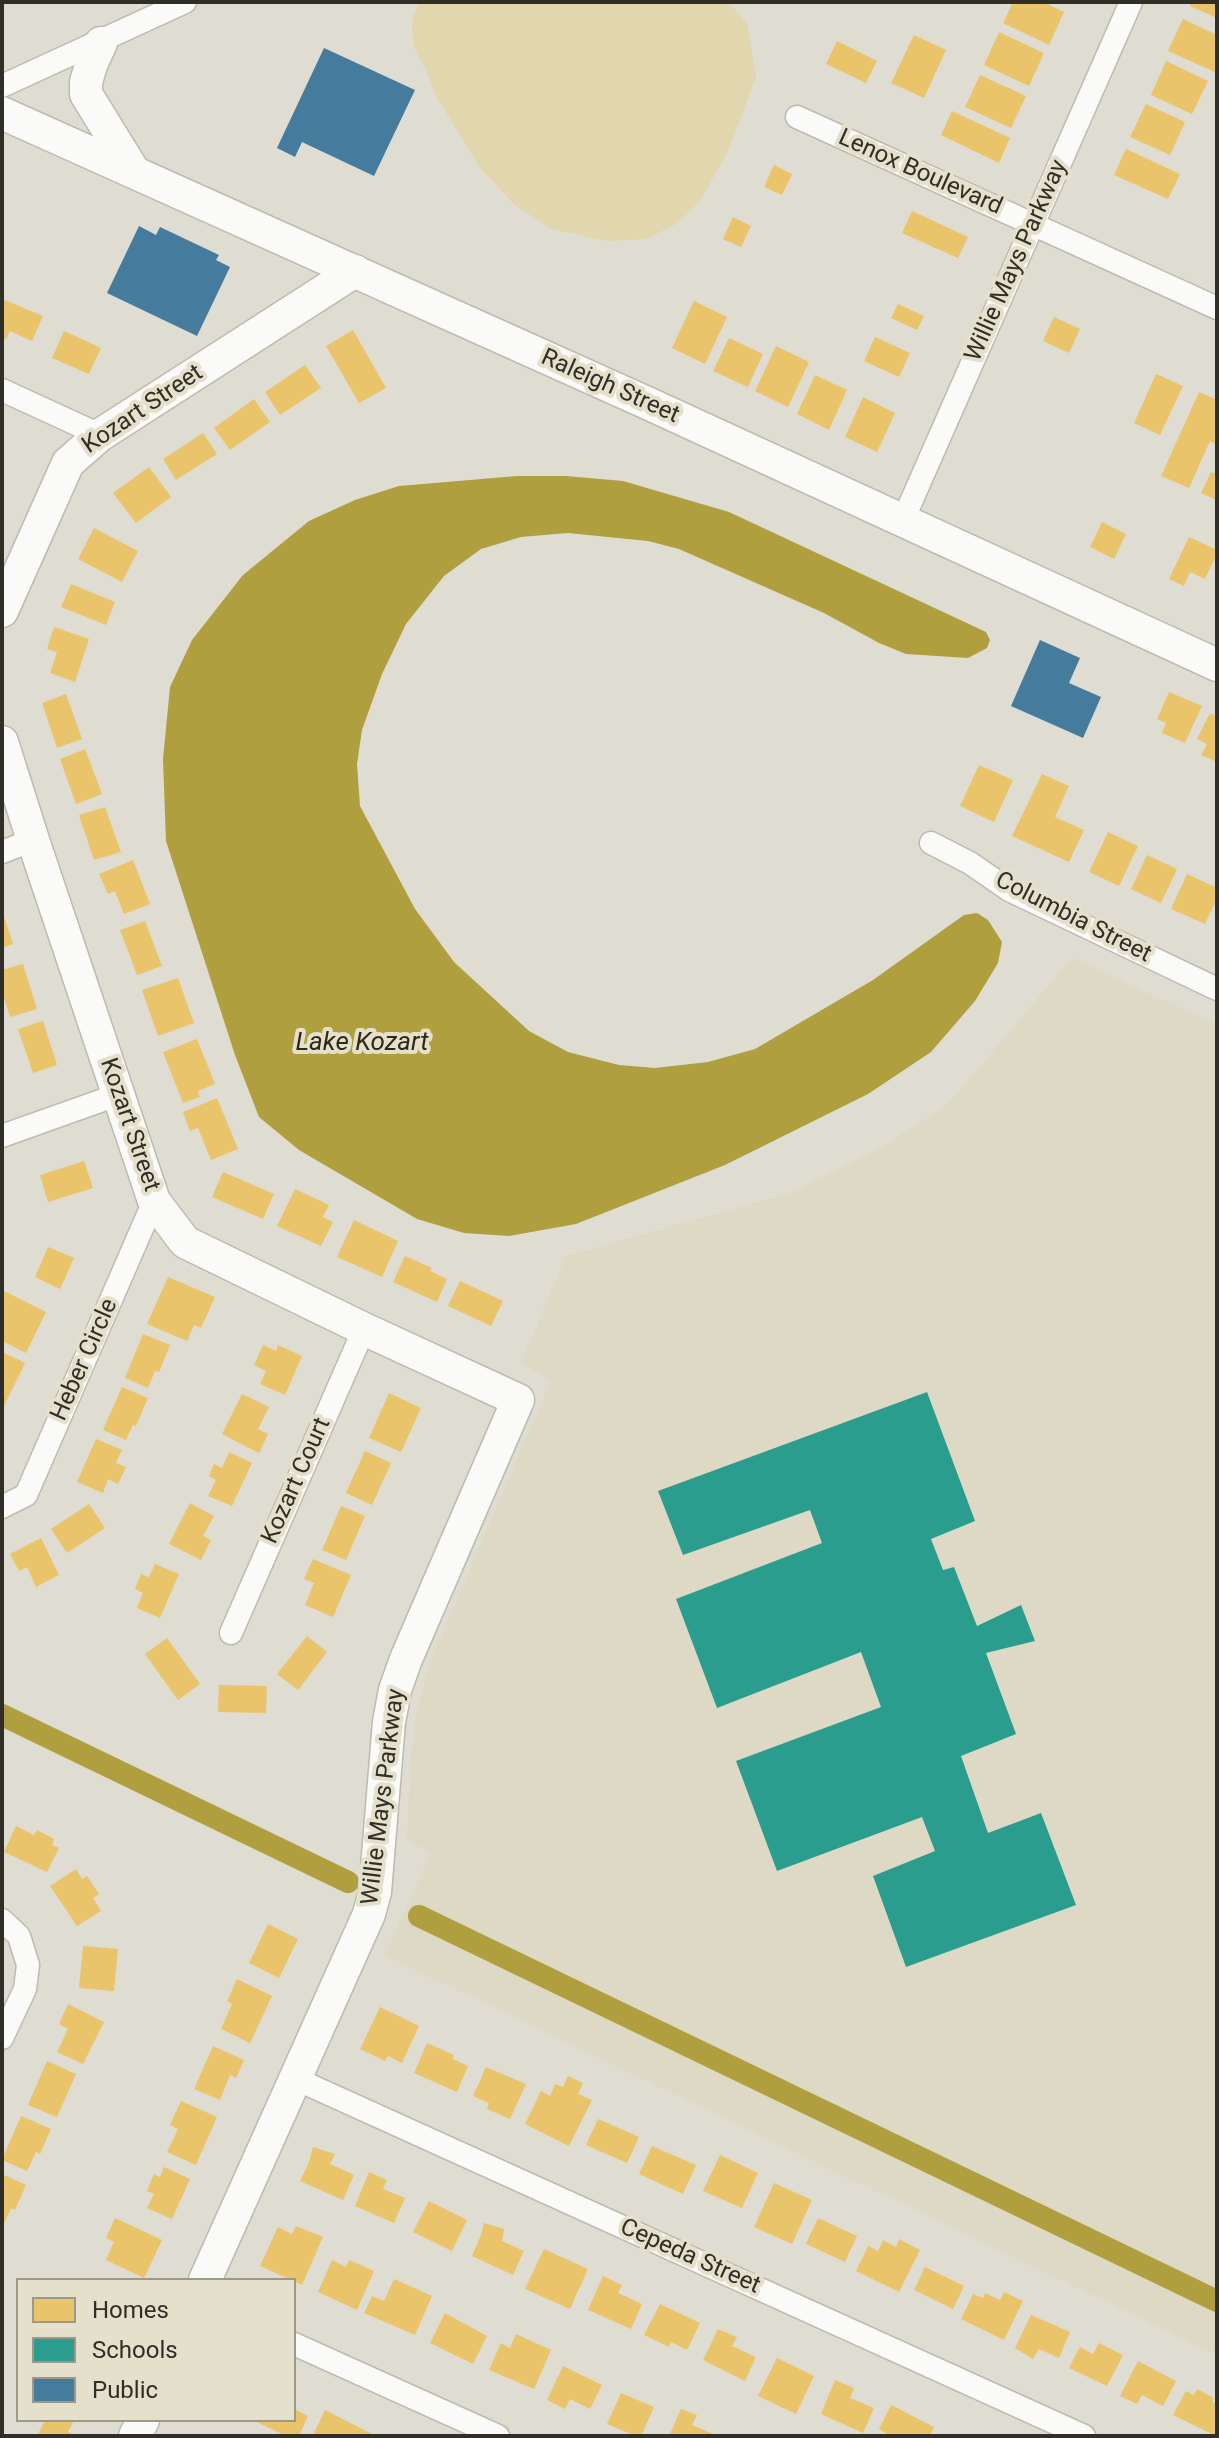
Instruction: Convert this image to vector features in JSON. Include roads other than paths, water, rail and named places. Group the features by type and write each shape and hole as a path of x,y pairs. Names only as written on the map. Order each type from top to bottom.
{"street":[{"path":"2,86 185,2"},
{"name":"Willie Mays Parkway","path":"903,520 1131,2"},
{"path":"101,43 91,65 86,94 134,172"},
{"name":"Raleigh Street","path":"2,113 1217,665"},
{"name":"Lenox Boulevard","path":"797,117 1217,308"},
{"name":"Kozart Street","path":"2,611 68,463 100,435 355,271"},
{"path":"2,390 100,435"},
{"name":"Kozart Street","path":"2,742 154,1201 185,1242 518,1400"},
{"path":"2,852 33,840"},
{"name":"Columbia Street","path":"931,843 970,863 1009,890 1217,989"},
{"path":"2,1136 117,1095"},
{"name":"Heber Circle","path":"2,1507 26,1495 154,1201"},
{"name":"Kozart Court","path":"231,1633 364,1329"},
{"name":"Willie Mays Parkway","path":"206,2278 358,1941 375,1892 389,1722 395,1690 518,1400"},
{"path":"2,1920 19,1936 28,1965 25,1989 2,2038"},
{"name":"Cepeda Street","path":"296,2079 1084,2436"},
{"path":"296,2345 498,2436"}],"water":[{"name":"Lake Kozart","path":"517,476 623,481 729,512 986,632 990,640 987,648 968,658 906,654 824,613 679,549 648,541 568,533 521,537 481,549 444,576 406,624 382,674 362,730 357,764 360,806 415,909 454,962 529,1031 568,1052 619,1065 655,1068 708,1062 755,1049 873,980 964,915 977,913 988,920 1002,942 998,963 975,1001 931,1052 868,1094 725,1165 576,1224 509,1236 464,1233 417,1219 299,1150 259,1117 235,1055 166,841 163,759 170,687 192,640 243,575 309,521 355,500 399,486"}],"waterway":[{"path":"2,1715 348,1882"},
{"path":"419,1916 1217,2301"}]}
